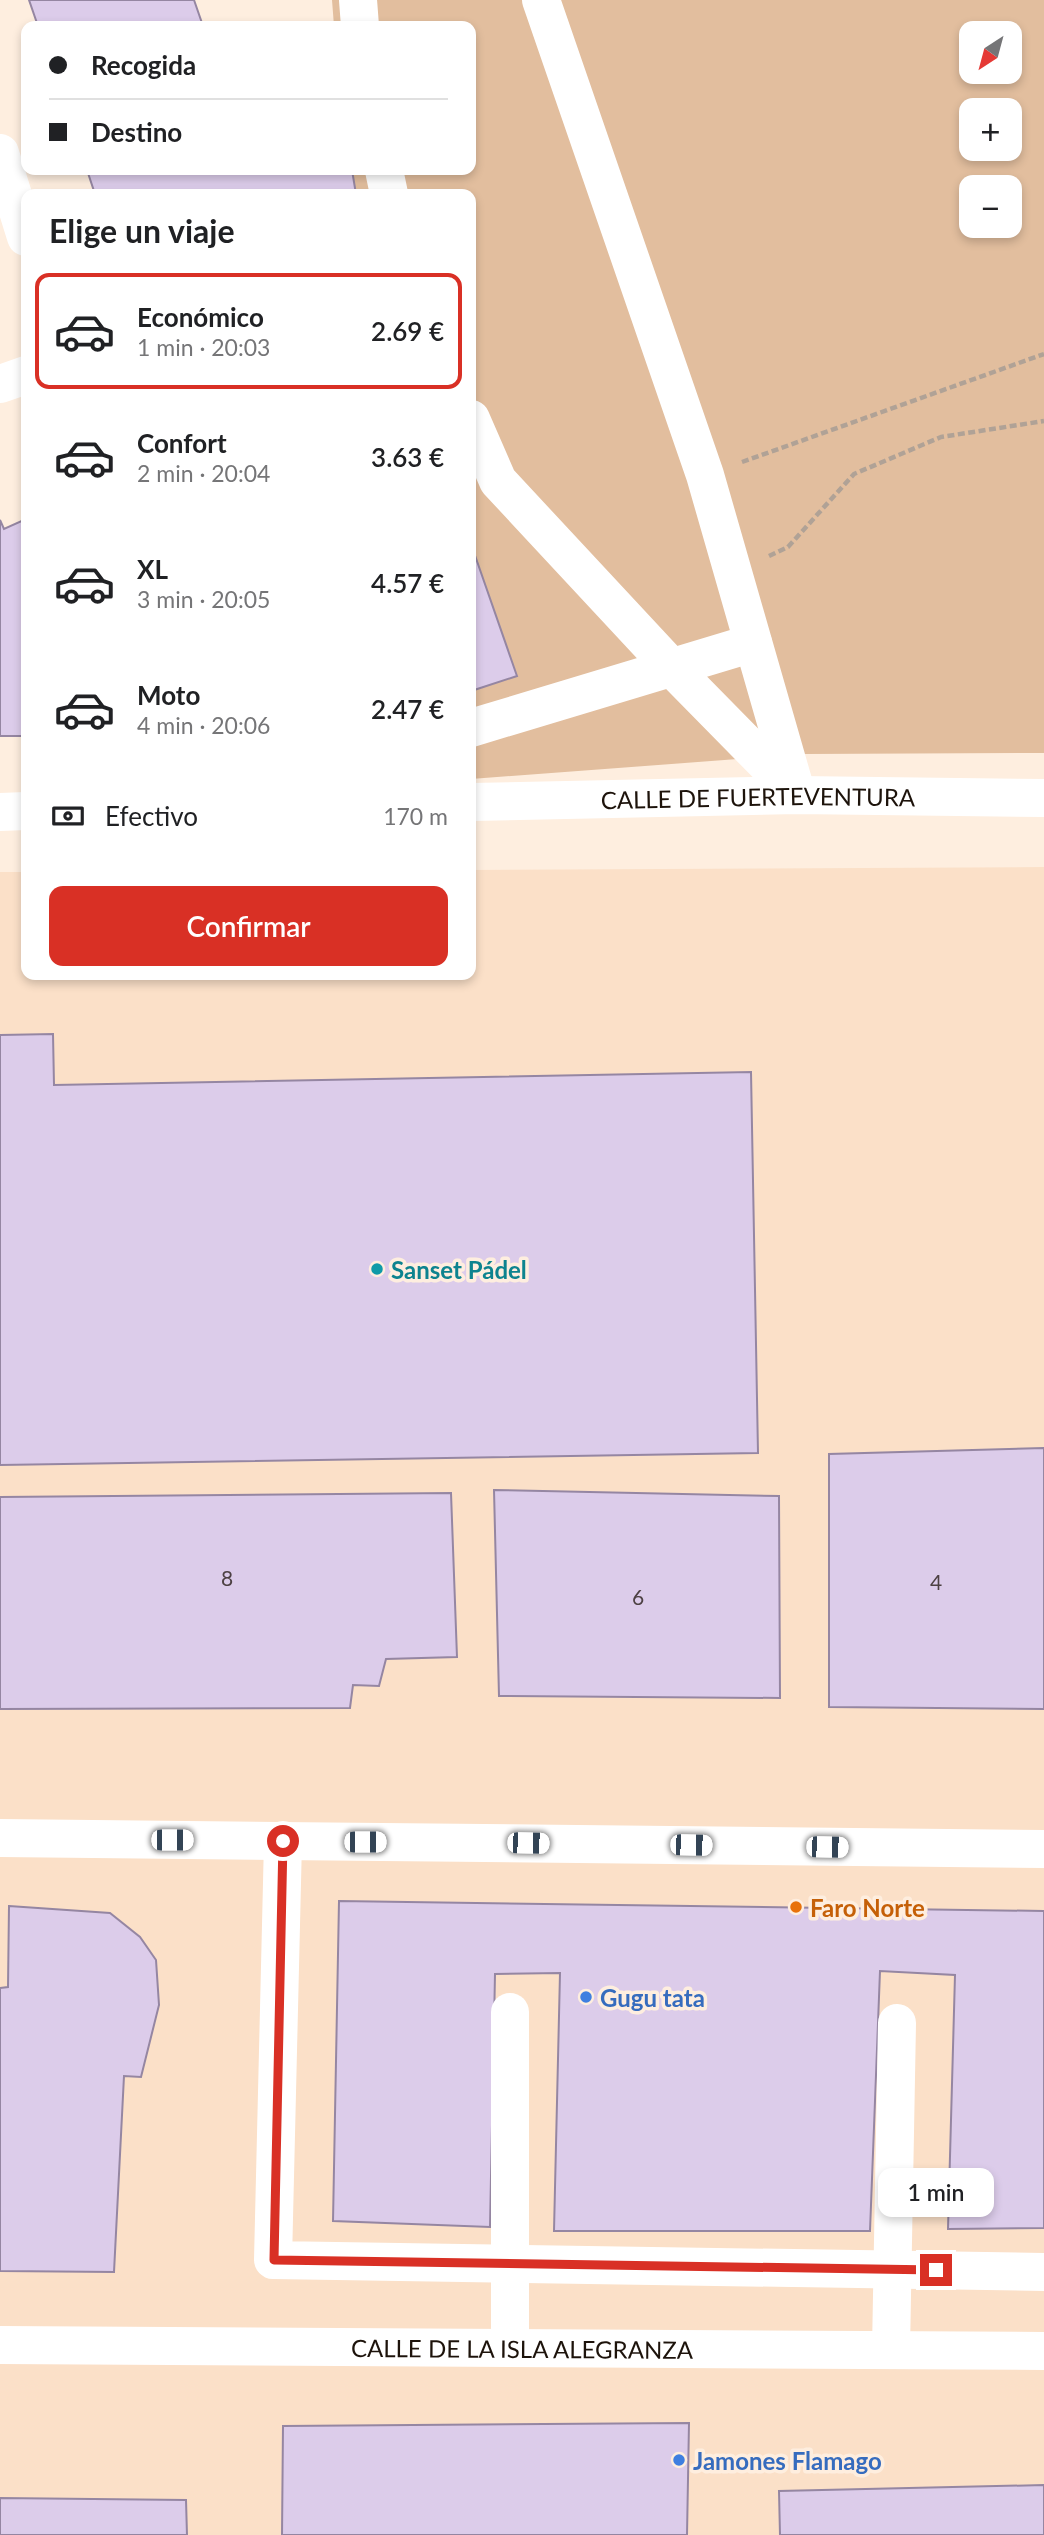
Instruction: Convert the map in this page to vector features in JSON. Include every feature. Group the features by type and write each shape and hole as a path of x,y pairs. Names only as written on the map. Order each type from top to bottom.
{"street":[{"path":"358,0 360,21"},
{"path":"541,0 705,475 797,795"},
{"path":"0,153 21,221"},
{"path":"0,384 21,378"},
{"path":"476,430 498,481 672,668 797,795"},
{"path":"476,727 753,643"},
{"name":"CALLE DE FUERTEVENTURA","path":"476,802 797,795 1044,798"},
{"path":"0,812 21,811"},
{"path":"0,1838 1044,1849"},
{"path":"283,1841 274,2260 1044,2272"},
{"path":"510,2012 510,2332"},
{"path":"891,2332 897,2023"},
{"name":"CALLE DE LA ISLA ALEGRANZA","path":"0,2345 510,2332 891,2332 1044,2351"}],"path":[{"path":"705,475 1044,354"},
{"path":"733,573 788,547 854,474 941,437 1044,421"}],"shaded area":[{"path":"332,0 1044,0 1044,753 805,754 476,779 476,689 517,675 476,558 476,189 355,189 353,175 476,175 476,21 334,21"},
{"path":"1044,867 1044,2535 0,2535 0,872 21,872 21,980 476,980 476,870"}],"building":[{"path":"29,0 194,0 201,21 36,21"},
{"path":"89,175 353,175 355,189 93,189"},
{"path":"0,520 4,529 21,521 21,736 0,736"},
{"path":"476,558 517,676 476,689"},
{"name":"Sanset Pádel","path":"53,1034 54,1085 751,1072 758,1453 0,1465 0,1035"},
{"path":"1044,1448 1044,1709 829,1707 829,1454"},
{"path":"494,1490 779,1496 780,1698 499,1696"},
{"path":"451,1493 457,1657 386,1659 379,1686 353,1685 350,1708 0,1709 0,1497"},
{"path":"339,1901 1044,1911 1044,2228 948,2229 955,1975 880,1971 870,2231 554,2231 560,1973 495,1974 490,2227 333,2221"},
{"path":"9,1906 110,1913 140,1937 156,1960 159,2005 141,2077 124,2076 114,2272 0,2271 0,1988 8,1987"},
{"path":"689,2423 687,2535 282,2535 283,2426"},
{"path":"1044,2485 1044,2535 780,2535 779,2491"},
{"path":"0,2498 186,2500 187,2535 0,2535"}],"place":[{"name":"Sanset Pádel","path":"377,1269"},
{"name":"Faro Norte","path":"796,1907"},
{"name":"Gugu tata","path":"586,1997"},
{"name":"Jamones Flamago","path":"679,2460"}],"route":[{"path":"283,1841 274,2260 936,2270"}]}
